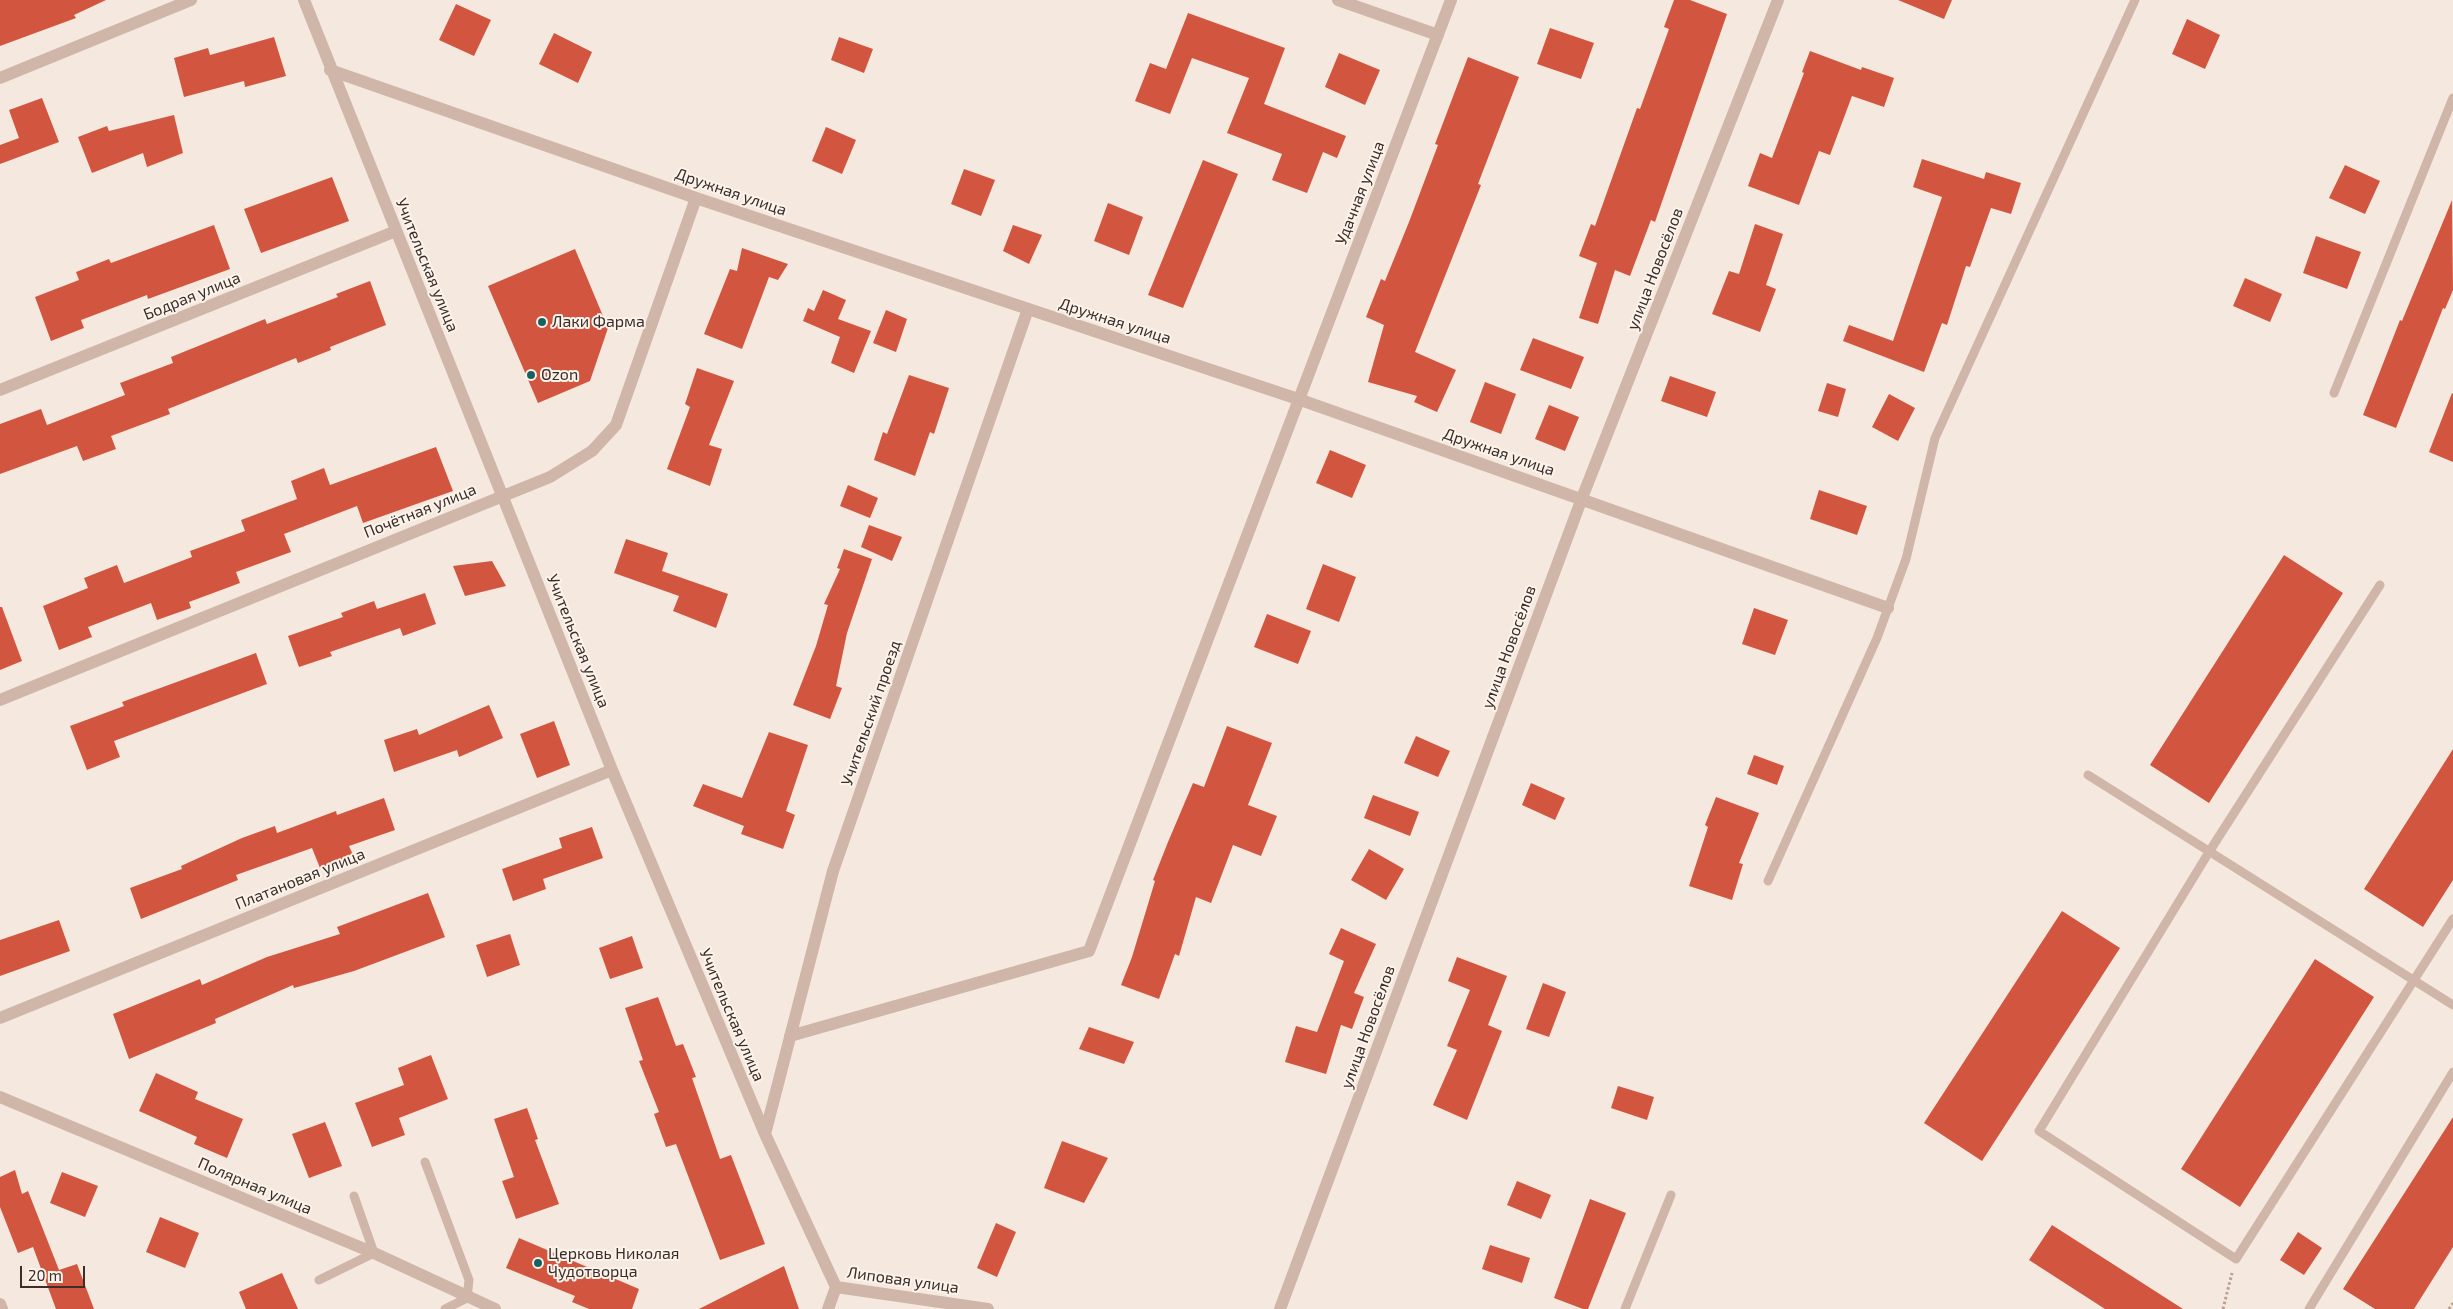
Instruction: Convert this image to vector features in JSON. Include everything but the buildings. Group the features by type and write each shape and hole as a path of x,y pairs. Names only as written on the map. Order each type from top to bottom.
{"street":[{"path":"0,78 191,0"},
{"path":"1338,0 1438,35"},
{"name":"Удачная улица","path":"790,1036 1089,951 1451,0"},
{"name":"улица Новосёлов","path":"1280,1309 1582,498 1778,0"},
{"name":"Учительская улица","path":"305,2 330,70 612,770 765,1134 836,1287"},
{"name":"Дружная улица","path":"330,70 696,198 1298,399 1582,498 1888,608"},
{"name":"Почётная улица","path":"0,700 550,477 592,451 616,425 696,198"},
{"name":"Бодрая улица","path":"0,390 396,231"},
{"name":"Учительский проезд","path":"765,1134 833,871 1028,309"},
{"name":"Платановая улица","path":"0,1018 612,770"},
{"name":"Полярная улица","path":"0,1097 374,1253 495,1309"},
{"name":"Липовая улица","path":"828,1309 836,1287 988,1309"},
{"path":"0,1304 2,1309"}],"lane":[{"path":"1768,880 1817,773 1888,608 1906,559 1935,438 2136,0"},
{"path":"2334,393 2453,98"},
{"path":"2380,585 2209,852 2039,1131 2236,1259 2453,919"},
{"path":"2088,775 2453,1005"},
{"path":"2309,1309 2453,1072"},
{"path":"425,1162 469,1280 468,1298 445,1309"},
{"path":"1625,1309 1671,1195"},
{"path":"319,1280 374,1253 354,1196"}],"path":[{"path":"2223,1309 2236,1259"},
{"path":"2449,1309 2453,1303"}],"place":[{"name":"Лаки Фарма","path":"542,322"},
{"name":"Ozon","path":"531,375"},
{"name":"Церковь Николая Чудотворца","path":"538,1263"}]}
